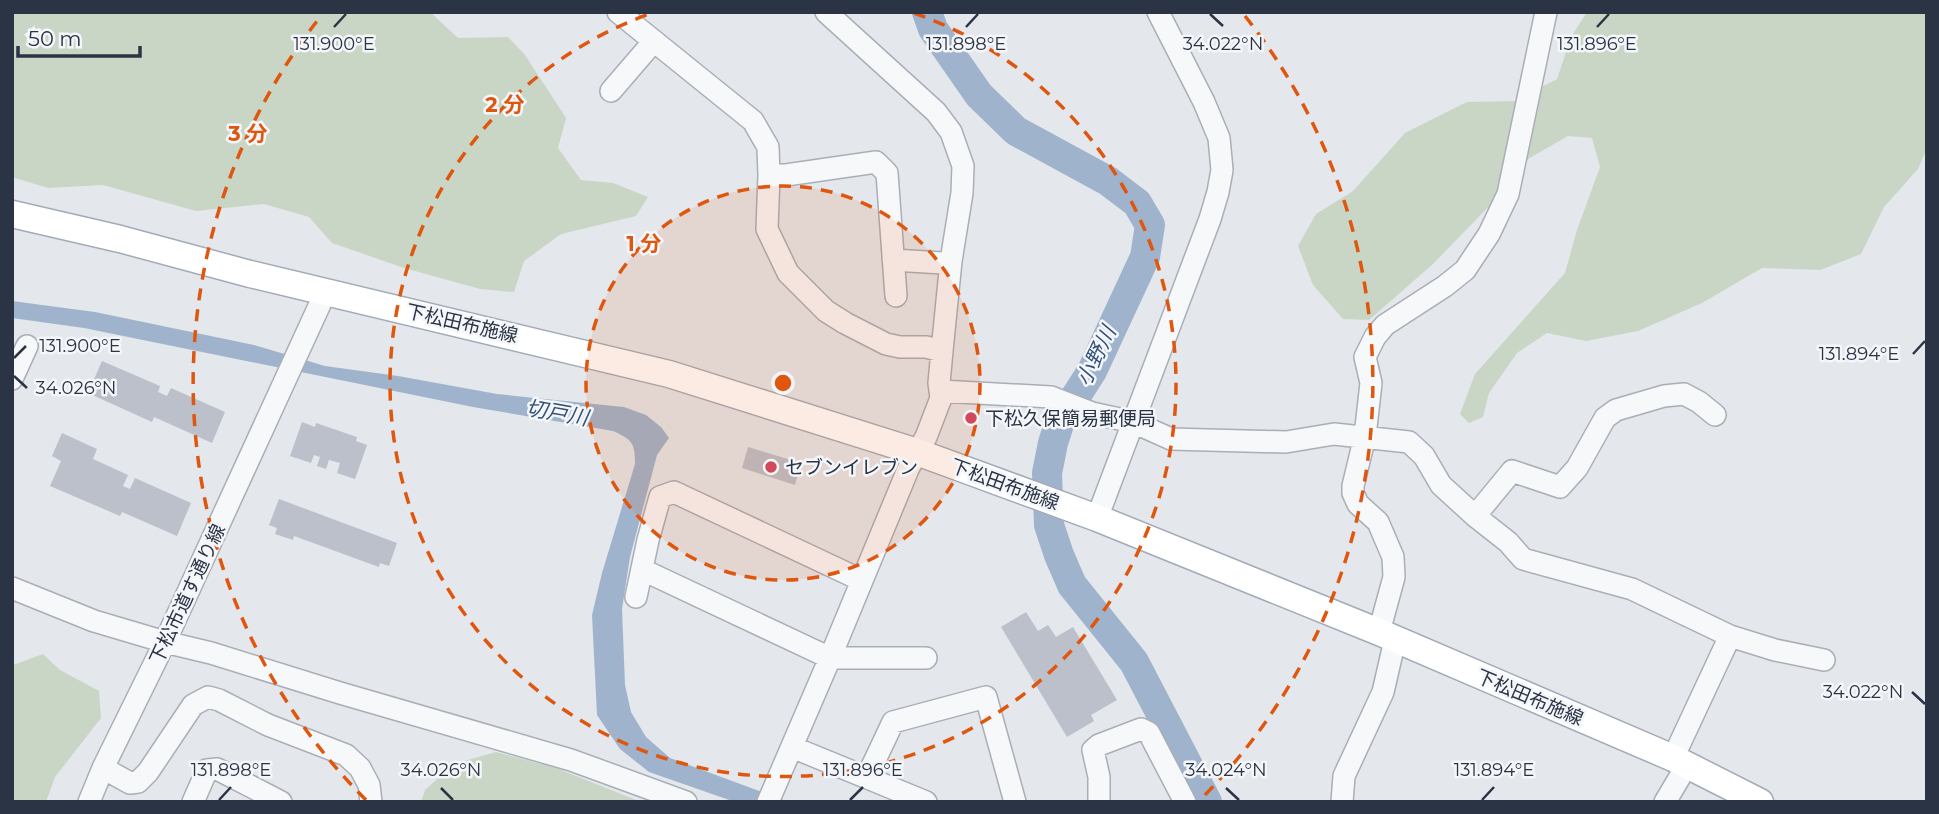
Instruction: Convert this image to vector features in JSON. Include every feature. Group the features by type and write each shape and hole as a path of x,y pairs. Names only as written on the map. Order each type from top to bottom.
{"main road":[{"name":"下松田布施線","path":"12,214 669,374 917,452 1067,506 1387,636 1680,761 1760,802"}],"street":[{"path":"618,12 753,121 768,147 767,229 788,273 826,311 886,344 926,346 942,351"},
{"path":"770,797 909,467 926,437 941,398 939,383 951,261 962,193 963,166 951,132 936,112 827,12"},
{"path":"1097,518 1210,219 1222,170 1219,138 1204,102 1158,12"},
{"path":"1342,802 1345,776 1383,692 1394,577 1393,557 1378,522 1358,504 1353,493 1365,436 1371,383 1365,356 1385,325 1465,270 1489,234 1508,194 1546,12"},
{"path":"611,91 654,41"},
{"path":"769,175 876,162 887,173 896,296"},
{"path":"893,260 943,263 951,261"},
{"name":"下松市道す通り線","path":"89,802 326,291"},
{"path":"12,379 27,346"},
{"path":"941,391 1051,397 1092,413 1133,422 1171,439 1286,442 1334,434 1409,442 1424,456 1441,485 1508,542 1523,559 1632,589 1730,636 1775,650 1824,660"},
{"path":"1475,516 1512,471 1560,487 1577,468 1605,418 1616,410 1664,396 1684,394 1715,415"},
{"path":"636,597 660,498 674,492 861,580"},
{"path":"643,570 830,658 926,659"},
{"path":"12,588 94,621 571,760 686,802"},
{"path":"1665,802 1730,636"},
{"path":"103,768 130,783 138,782 148,772 192,705 208,697 268,725 346,755 360,768 369,785 371,802"},
{"path":"867,778 893,722 986,697 1015,802"},
{"path":"1099,802 1099,777 1093,750 1099,744 1141,729 1149,733 1185,802"},
{"path":"792,747 926,802"},
{"path":"193,802 207,770 217,769 281,802"}],"green space":[{"path":"12,12 430,12 458,38 508,37 525,55 566,118 558,148 581,180 613,183 648,197 636,216 561,234 524,261 514,292 480,289 404,268 332,243 309,217 264,204 196,211 103,185 48,188 12,177"},
{"path":"1587,12 1927,12 1927,148 1918,169 1884,207 1861,254 1820,270 1762,268 1702,303 1638,331 1586,341 1547,333 1517,353 1489,393 1483,417 1469,423 1460,414 1475,374 1565,273 1600,167 1592,138 1568,136 1528,159 1496,199 1433,264 1369,320 1343,319 1313,285 1298,246 1316,214 1353,191 1405,133 1467,102 1515,101 1557,79 1571,37"},
{"path":"43,654 60,670 99,691 101,718 55,777 46,802 12,802 12,663"},
{"path":"496,752 556,768 641,802 421,802 425,790 454,764"}],"water":[{"name":"切戸川","path":"12,301 95,312 254,345 325,366 497,394 624,407 646,415 661,427 669,438 657,455 630,557 622,609 625,685 631,712 646,737 670,758 789,802 735,802 649,772 620,749 597,715 592,615 635,464 633,446 624,437 613,431 473,407 84,328 12,318"}],"building":[{"path":"102,361 160,386 158,392 167,396 171,388 225,412 212,443 154,417 152,422 88,393"},
{"path":"302,422 315,427 316,423 357,437 356,441 367,445 355,479 337,473 340,463 329,460 326,469 317,466 320,457 314,455 311,463 290,456"},
{"path":"62,433 97,449 93,459 128,475 123,486 130,489 135,478 191,503 177,536 122,512 120,516 50,486 61,461 52,456"},
{"path":"748,447 801,463 795,485 742,468"},
{"path":"279,499 397,543 389,566 380,563 379,567 294,536 293,540 275,534 277,528 269,525"},
{"path":"1026,612 1038,631 1048,625 1056,637 1073,627 1117,700 1091,715 1094,721 1067,737 1001,627"}],"waterway":[{"name":"小野川","path":"927,12 933,29 979,95 1016,131 1108,181 1137,203 1150,225 1145,257 1092,371 1060,421 1047,473 1049,525 1072,585 1134,662 1207,802"}],"place":[{"name":"下松久保簡易郵便局","path":"971,418"},
{"name":"セブンイレブン","path":"771,467"}]}
